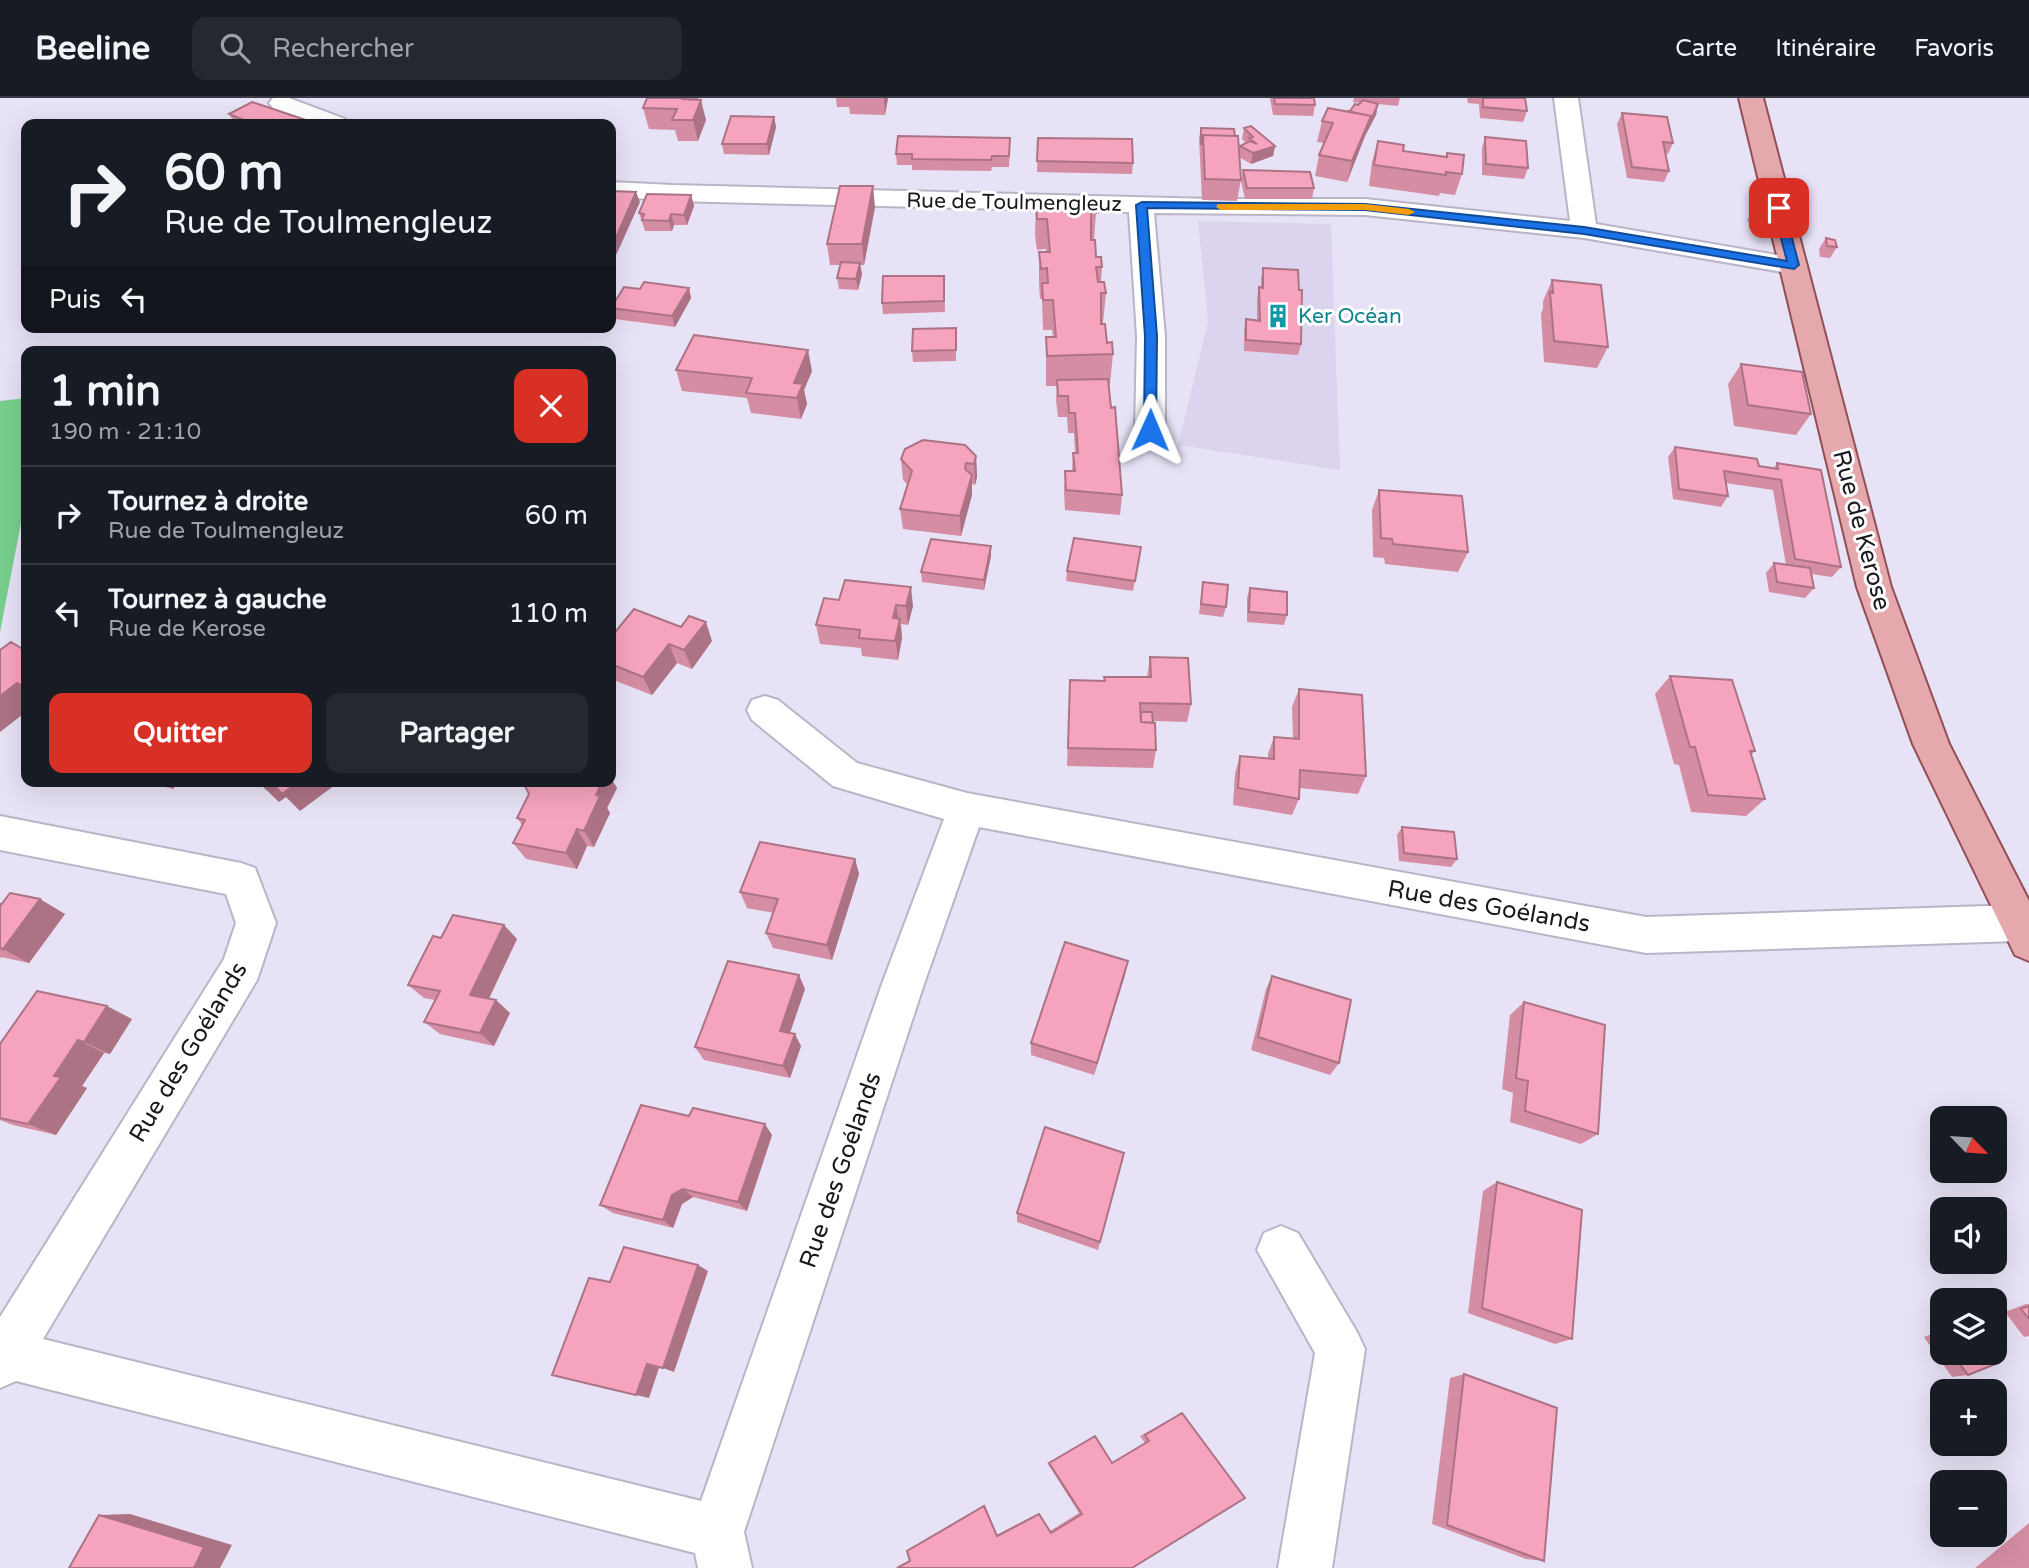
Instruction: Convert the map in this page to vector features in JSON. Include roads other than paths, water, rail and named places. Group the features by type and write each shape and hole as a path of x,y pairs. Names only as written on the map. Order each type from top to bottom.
{"main road":[{"name":"Rue de Kerose","path":"1751,98 1874,587 1931,744 2023,932"}],"street":[{"path":"1566,98 1584,230"},
{"path":"281,103 324,119"},
{"name":"Rue de Toulmengleuz","path":"616,189 1142,205 1365,207 1584,230 1794,265"},
{"path":"1142,205 1151,336 1150,430"},
{"name":"Rue des Goélands","path":"765,710 846,775 967,810 1646,935 2023,932"},
{"name":"Rue des Goélands","path":"0,833 241,880 256,923 242,967 3,1358 721,1550 903,984 967,810"},
{"path":"1281,1250 1340,1349 1304,1568"}],"place":[{"name":"Ker Océan","path":"1278,316"}]}
